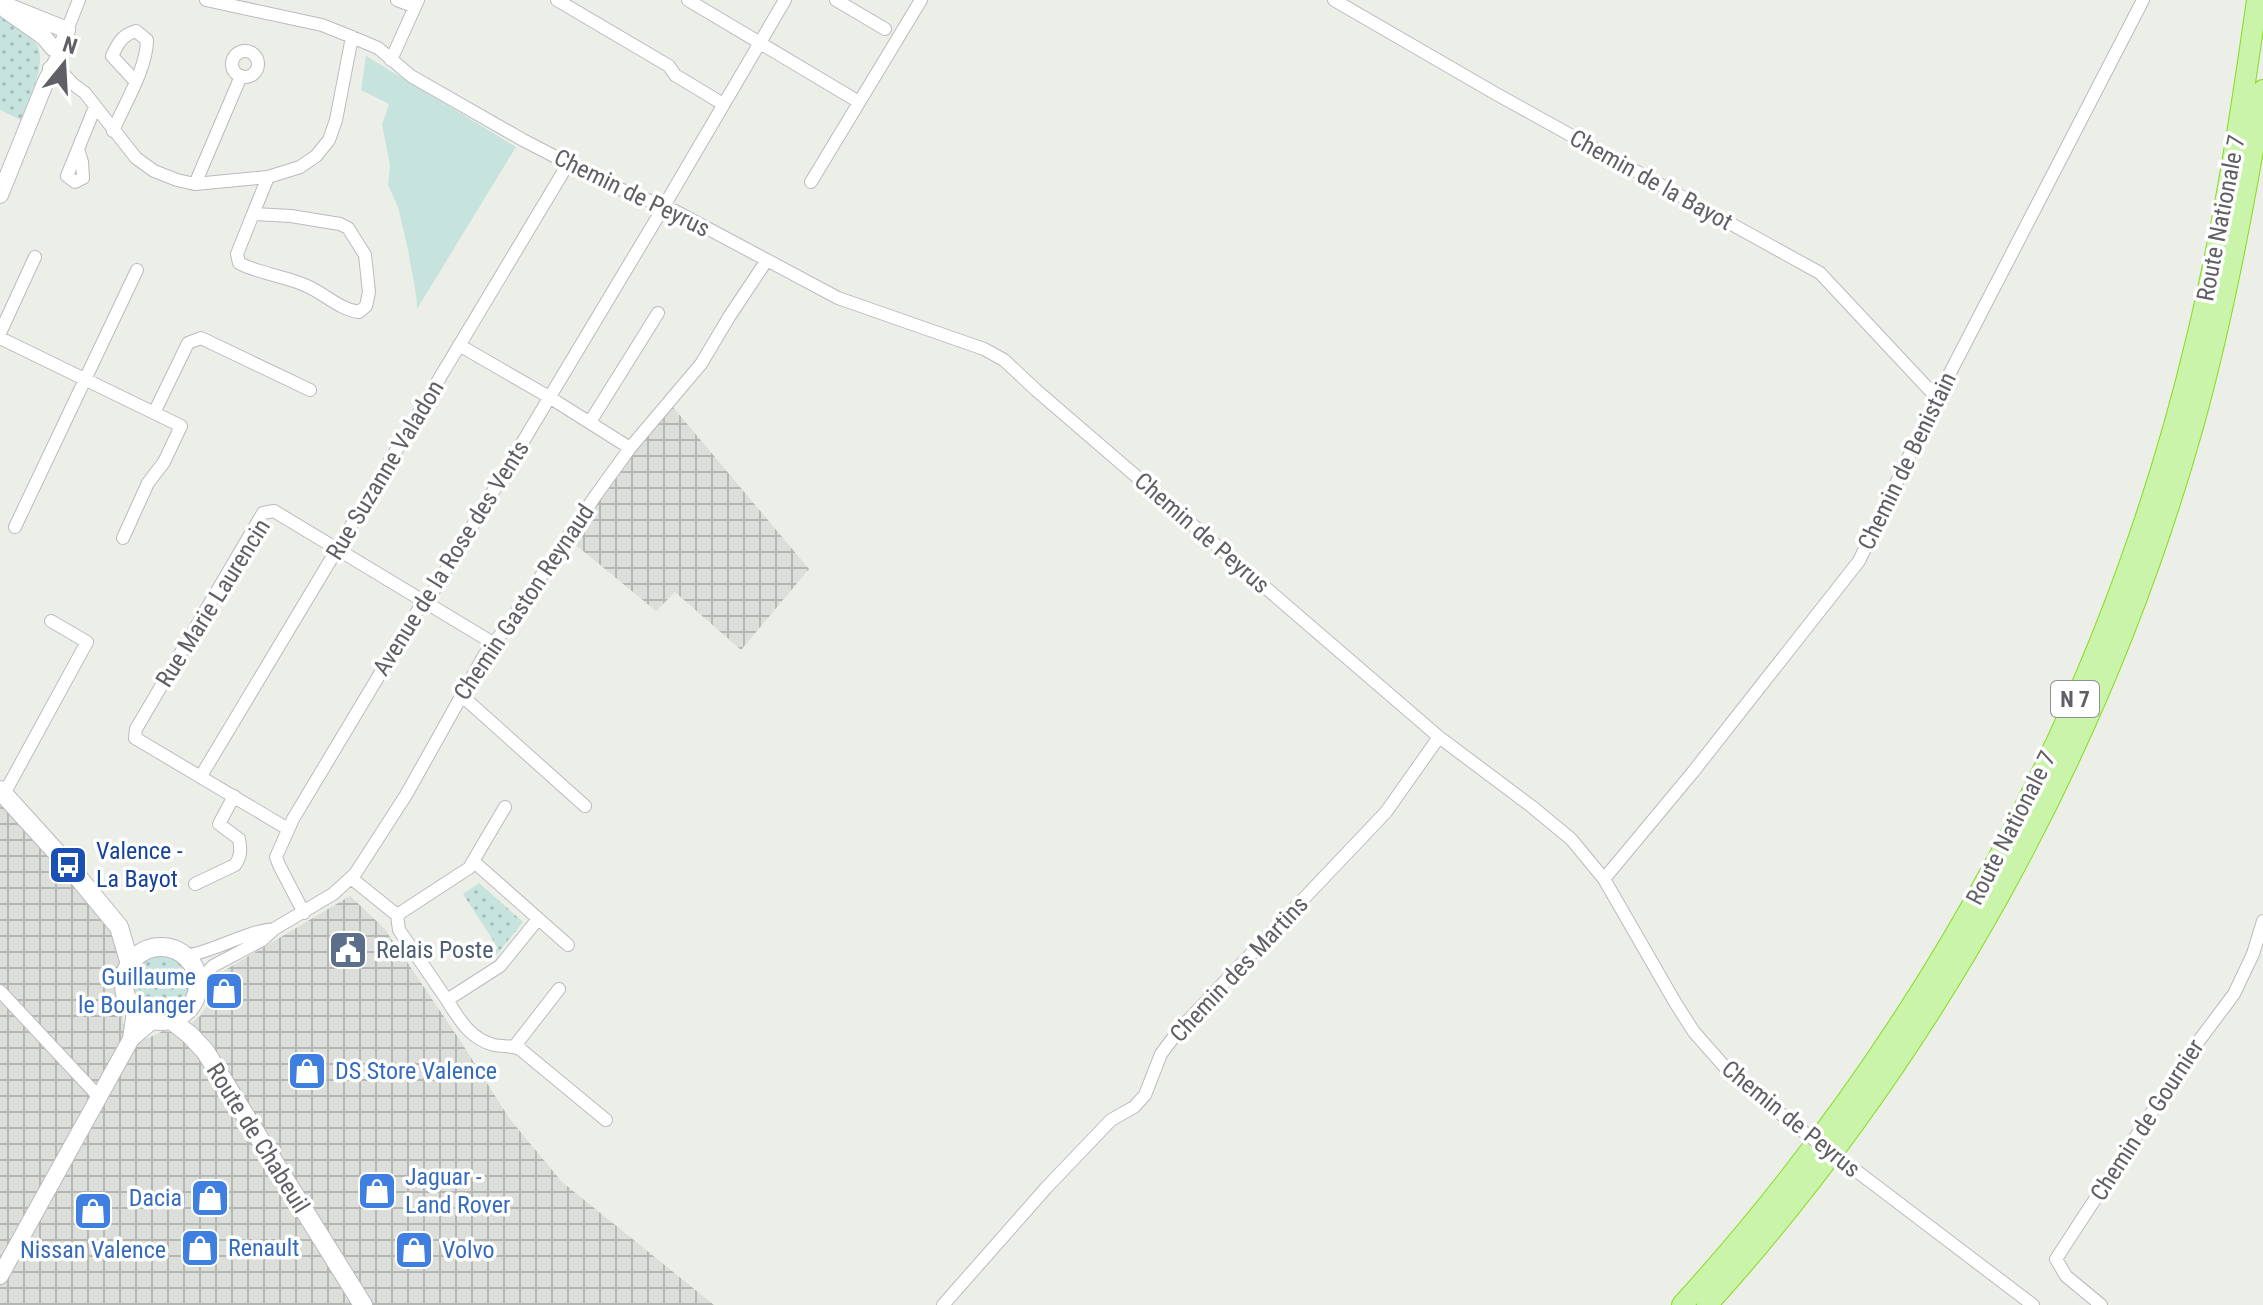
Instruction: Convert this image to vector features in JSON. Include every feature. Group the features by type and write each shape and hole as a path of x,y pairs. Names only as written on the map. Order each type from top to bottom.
{"highway":[{"name":"Route Nationale 7","path":"1682,1305 1795,1172 1882,1051 1978,894 2027,803 2063,726 2122,583 2151,500 2193,354 2230,180 2257,0"},
{"name":"Route Nationale 7","path":"1707,1305 1810,1182 1899,1058 1990,911 2082,730 2141,585 2194,424 2237,245 2263,90"}],"main road":[{"path":"2,792 119,927 154,948"},
{"path":"119,927 130,964"},
{"path":"165,947 185,956 196,972 198,982 195,999 183,1015 162,1020 135,1011 124,988 126,971 136,956 165,947"},
{"name":"Route de Chabeuil","path":"190,1007 205,1051 363,1305"},
{"name":"Route de Chabeuil","path":"162,1020 190,1035 205,1051"}],"street":[{"path":"0,195 50,72 57,38 79,0"},
{"name":"Chemin de Peyrus","path":"206,0 322,25 378,48 411,76 610,185 675,211 838,298 984,349 1004,360 1439,737 1571,839 1604,879 1694,1032 1731,1074 2033,1305"},
{"path":"391,60 417,4 397,0"},
{"path":"557,0 669,66 675,75 723,104"},
{"path":"688,0 859,102"},
{"name":"Avenue de la Rose des Vents","path":"304,913 276,857 288,829 785,0"},
{"path":"836,0 885,29"},
{"path":"811,182 921,0"},
{"name":"Chemin de la Bayot","path":"1334,0 1498,95 1820,273 1937,398"},
{"name":"Chemin de Benistain","path":"1604,879 1693,772 1859,561 1937,398 2143,0"},
{"path":"0,4 57,38"},
{"path":"0,4 57,38"},
{"path":"50,72 85,93 136,158 154,171 195,184 268,177 300,167 316,156 329,140 336,120 352,37"},
{"path":"195,184 241,76"},
{"path":"113,131 135,81"},
{"path":"78,149 95,107"},
{"name":"Rue Suzanne Valadon","path":"201,776 568,164"},
{"path":"253,214 291,216 348,228 365,255 369,292 366,306 359,312 349,311 309,287 239,263 237,254 253,214 268,177"},
{"path":"35,257 0,336 181,426 164,462 148,483 123,538"},
{"name":"Chemin Gaston Reynaud","path":"198,982 213,966 262,940 274,929 333,894 351,878 406,795 493,643 630,448 701,364 767,260"},
{"path":"15,527 137,270"},
{"path":"590,422 658,313"},
{"path":"154,413 188,343 201,338 310,390"},
{"path":"459,345 630,448"},
{"name":"Rue Marie Laurencin","path":"288,829 135,738 136,729 263,513 274,511 493,643"},
{"path":"2,792 87,642 51,621"},
{"path":"461,695 585,806"},
{"name":"Chemin des Martins","path":"943,1305 1046,1188 1111,1120 1134,1107 1145,1095 1161,1054 1179,1030 1386,812 1439,737"},
{"path":"219,824 234,796"},
{"path":"397,915 469,868 505,807"},
{"path":"195,884 235,865 240,854 239,839 206,817"},
{"path":"473,861 568,945"},
{"path":"351,878 397,915 399,930 464,1026 491,1044 514,1047 606,1120"},
{"path":"447,1000 500,966 538,919"},
{"name":"Chemin de Gournier","path":"2101,1305 2066,1276 2056,1259 2195,1046 2234,994 2253,954 2263,921"},
{"name":"Chemin Gaston Reynaud","path":"185,956 214,950 258,931 274,929"},
{"path":"514,1047 559,989"},
{"path":"0,991 99,1097"},
{"path":"0,1276 131,1039 135,1011"},
{"path":"131,1039 162,1020"}],"shaded area":[{"path":"0,15 27,34 39,50 39,69 21,120 0,110"},
{"path":"366,56 516,147 417,309 398,207 388,185 390,165 382,125 389,104 361,90"},
{"path":"672,406 809,569 741,650 675,592 656,611 571,541 596,497"},
{"path":"0,800 110,922 123,954 117,974 123,1023 146,1039 163,1031 179,1033 207,1006 217,975 350,896 384,928 509,1118 562,1182 714,1305 0,1305"},
{"path":"479,883 523,922 496,955 494,952 498,948 463,894"},
{"path":"161,954 172,956 182,963 189,973 189,995 182,1005 172,1012 161,1014 150,1012 140,1005 133,995 131,984 133,973 140,963 150,956"}],"place":[{"name":"Valence - La Bayot","path":"68,865"},
{"name":"Relais Poste","path":"348,950"},
{"name":"Guillaume le Boulanger","path":"224,991"},
{"name":"DS Store Valence","path":"307,1071"},
{"name":"Jaguar - Land Rover","path":"377,1191"},
{"name":"Dacia","path":"210,1198"},
{"name":"Nissan Valence","path":"93,1211"},
{"name":"Renault","path":"200,1248"},
{"name":"Volvo","path":"414,1250"}]}
